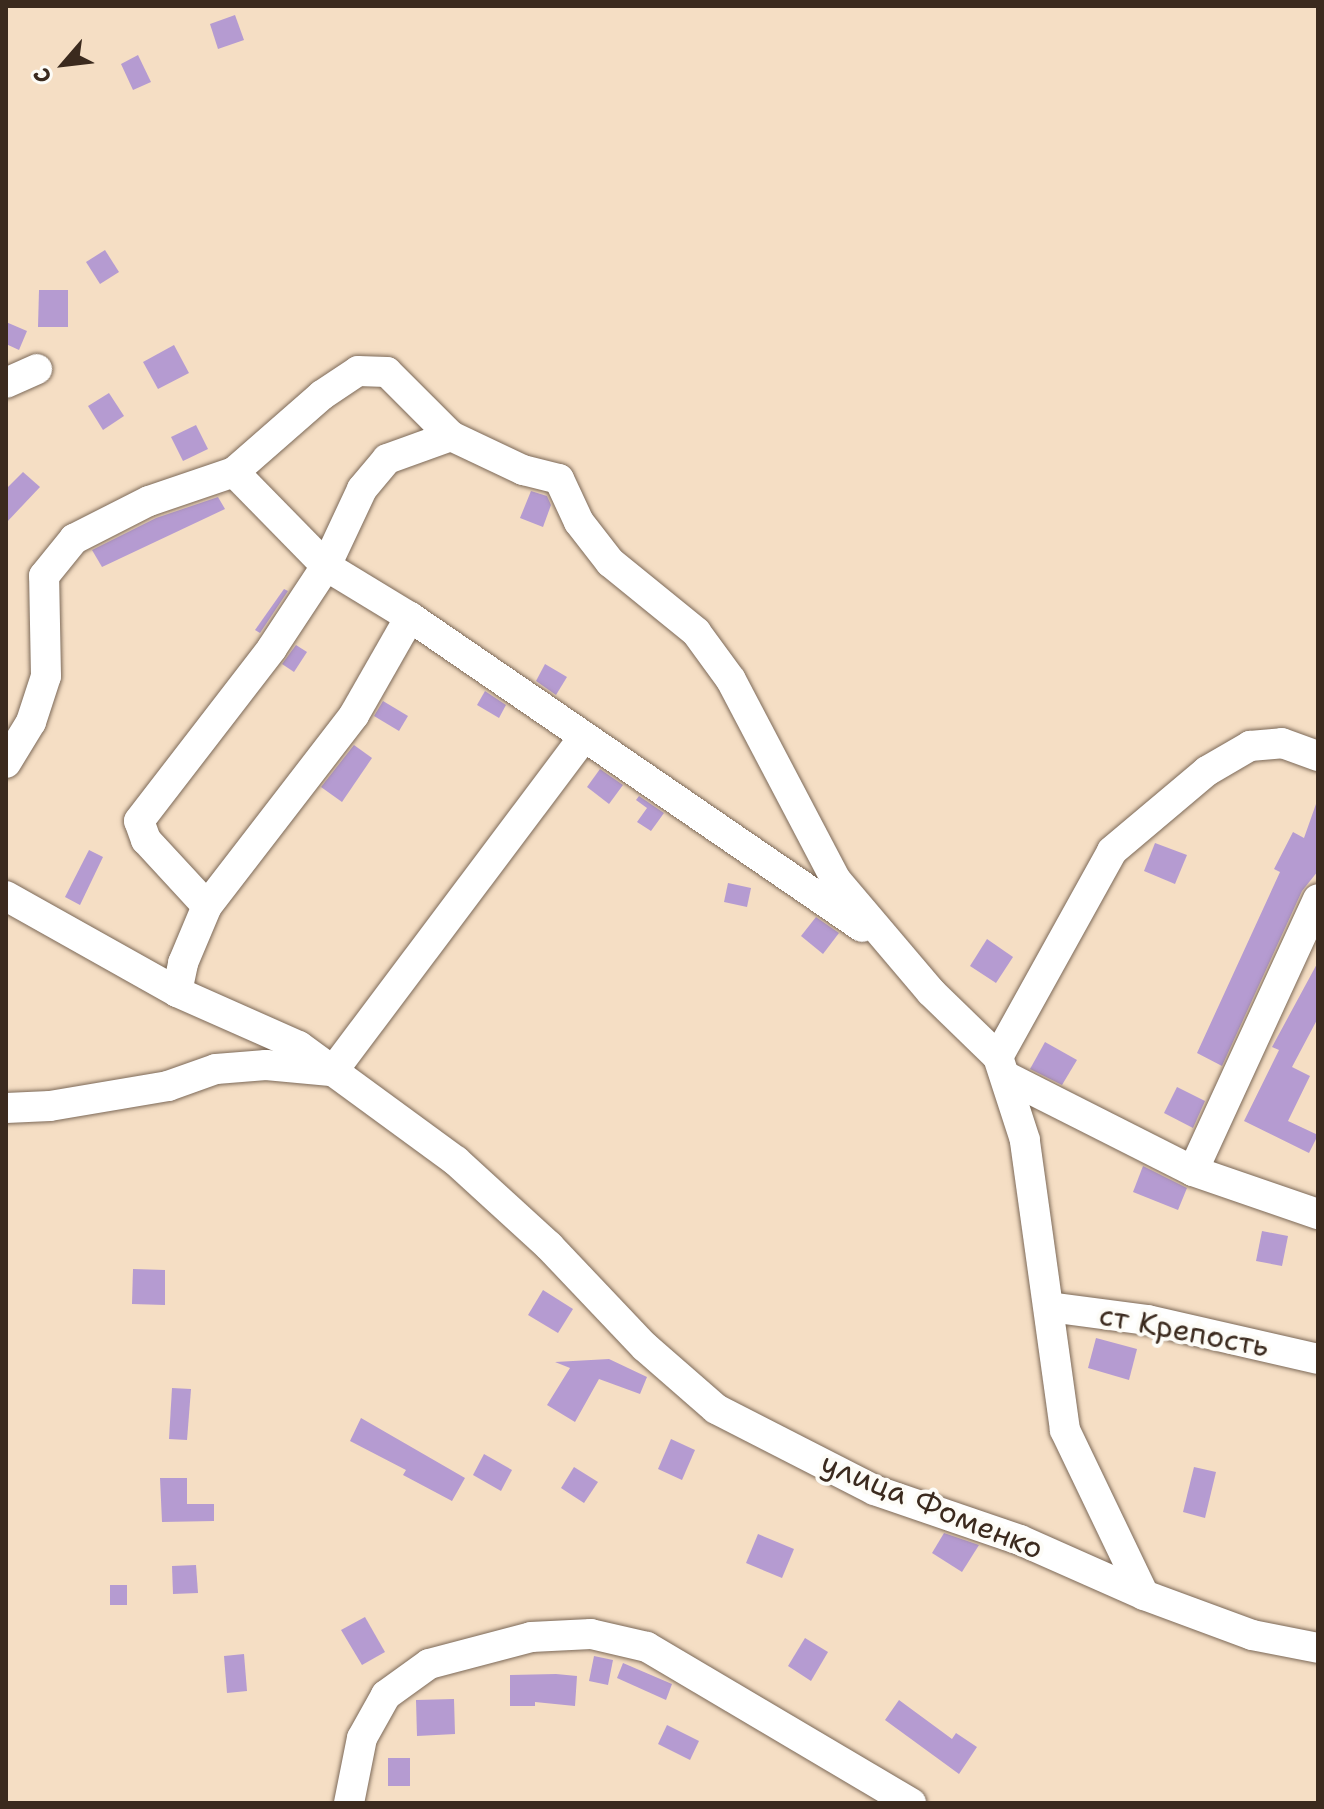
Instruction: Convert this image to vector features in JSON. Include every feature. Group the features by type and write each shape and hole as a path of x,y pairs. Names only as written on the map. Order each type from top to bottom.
{"street":[{"path":"6,383 37,369"},
{"path":"6,763 31,722 46,676 44,576 74,539 149,501 234,472 322,395 358,371 387,372 451,436 523,470 559,479 579,522 610,562 696,632 731,680 836,880 890,947 1002,1067 1193,1171 1318,1214"},
{"path":"207,906 146,840 139,821 272,648 326,566 362,489 387,459 451,436"},
{"path":"234,472 326,566 410,617 890,947"},
{"path":"177,992 183,963 207,906 354,715 410,617"},
{"path":"6,1108 50,1106 168,1086 216,1069 266,1065 333,1071 584,737"},
{"path":"1144,1595 1065,1430 1025,1140 1002,1067 1112,851 1207,771 1250,746 1282,743 1318,756"},
{"name":"улица Фоменко","path":"6,896 20,915 177,992 299,1046 456,1161 549,1246 645,1347 716,1409 874,1490 1020,1540 1144,1595 1252,1635 1318,1648"},
{"path":"1193,1171 1318,899"},
{"name":"ст Крепость","path":"1049,1307 1148,1320 1318,1359"},
{"path":"349,1803 362,1738 386,1695 429,1664 531,1637 591,1634 647,1647 911,1803"}],"building":[{"path":"235,15 244,40 218,49 210,24"},
{"path":"138,55 151,82 133,90 121,64"},
{"path":"105,250 119,272 100,284 86,262"},
{"path":"39,290 68,290 68,327 38,327"},
{"path":"6,322 27,331 19,350 6,344"},
{"path":"174,345 189,373 158,389 143,362"},
{"path":"109,393 124,416 103,430 88,406"},
{"path":"196,425 208,449 183,461 171,437"},
{"path":"23,472 40,487 6,523 6,489"},
{"path":"531,491 547,496 551,505 543,527 520,518"},
{"path":"218,497 225,509 102,567 92,550 156,518"},
{"path":"284,589 288,591 260,633 255,630"},
{"path":"296,645 307,652 294,672 282,664"},
{"path":"545,664 567,677 556,695 536,681"},
{"path":"485,691 506,705 499,718 477,705"},
{"path":"383,701 408,716 399,731 374,716"},
{"path":"354,745 372,758 342,802 321,787"},
{"path":"600,769 623,785 609,804 587,787"},
{"path":"639,796 664,813 651,831 637,822 647,808 636,800"},
{"path":"1316,804 1318,871 1302,891 1222,1066 1197,1053 1280,872 1274,869 1293,832 1304,838"},
{"path":"1155,843 1187,855 1175,884 1144,871"},
{"path":"89,850 103,857 80,905 65,897"},
{"path":"728,883 751,888 747,907 724,902"},
{"path":"816,917 839,933 823,954 801,936"},
{"path":"987,939 1013,957 996,983 970,966"},
{"path":"1318,962 1318,1018 1292,1067 1310,1076 1288,1121 1318,1135 1309,1153 1244,1121 1279,1050 1272,1047"},
{"path":"1045,1042 1077,1060 1062,1085 1030,1069"},
{"path":"1177,1087 1205,1101 1193,1128 1164,1113"},
{"path":"1143,1166 1187,1188 1178,1210 1133,1192"},
{"path":"1262,1231 1288,1236 1282,1266 1256,1261"},
{"path":"133,1269 165,1270 165,1305 132,1304"},
{"path":"543,1290 573,1309 558,1333 528,1315"},
{"path":"1096,1338 1137,1349 1129,1380 1088,1368"},
{"path":"609,1359 647,1377 640,1394 599,1379 575,1422 547,1405 570,1368 555,1362"},
{"path":"172,1388 191,1389 187,1440 169,1439"},
{"path":"361,1418 465,1478 452,1501 403,1475 406,1470 350,1441"},
{"path":"671,1439 695,1450 682,1480 658,1469"},
{"path":"484,1454 512,1470 501,1491 473,1475"},
{"path":"574,1467 598,1482 584,1503 561,1488"},
{"path":"1194,1467 1216,1472 1205,1518 1183,1512"},
{"path":"160,1478 187,1478 187,1504 214,1504 214,1521 162,1522"},
{"path":"944,1533 979,1545 962,1572 932,1553"},
{"path":"758,1534 794,1549 782,1578 746,1563"},
{"path":"196,1565 198,1593 173,1594 172,1566"},
{"path":"110,1585 127,1585 127,1605 110,1605"},
{"path":"365,1617 385,1652 362,1665 341,1630"},
{"path":"805,1638 828,1652 811,1681 788,1666"},
{"path":"244,1654 247,1691 227,1693 224,1656"},
{"path":"594,1656 613,1660 608,1685 589,1681"},
{"path":"623,1663 672,1684 666,1700 617,1678"},
{"path":"510,1675 577,1676 575,1706 535,1702 535,1706 510,1706"},
{"path":"454,1699 455,1734 417,1736 416,1700"},
{"path":"899,1700 952,1739 956,1733 977,1747 959,1774 885,1720"},
{"path":"667,1725 699,1741 690,1760 658,1744"},
{"path":"388,1758 410,1758 410,1786 388,1786"}]}
